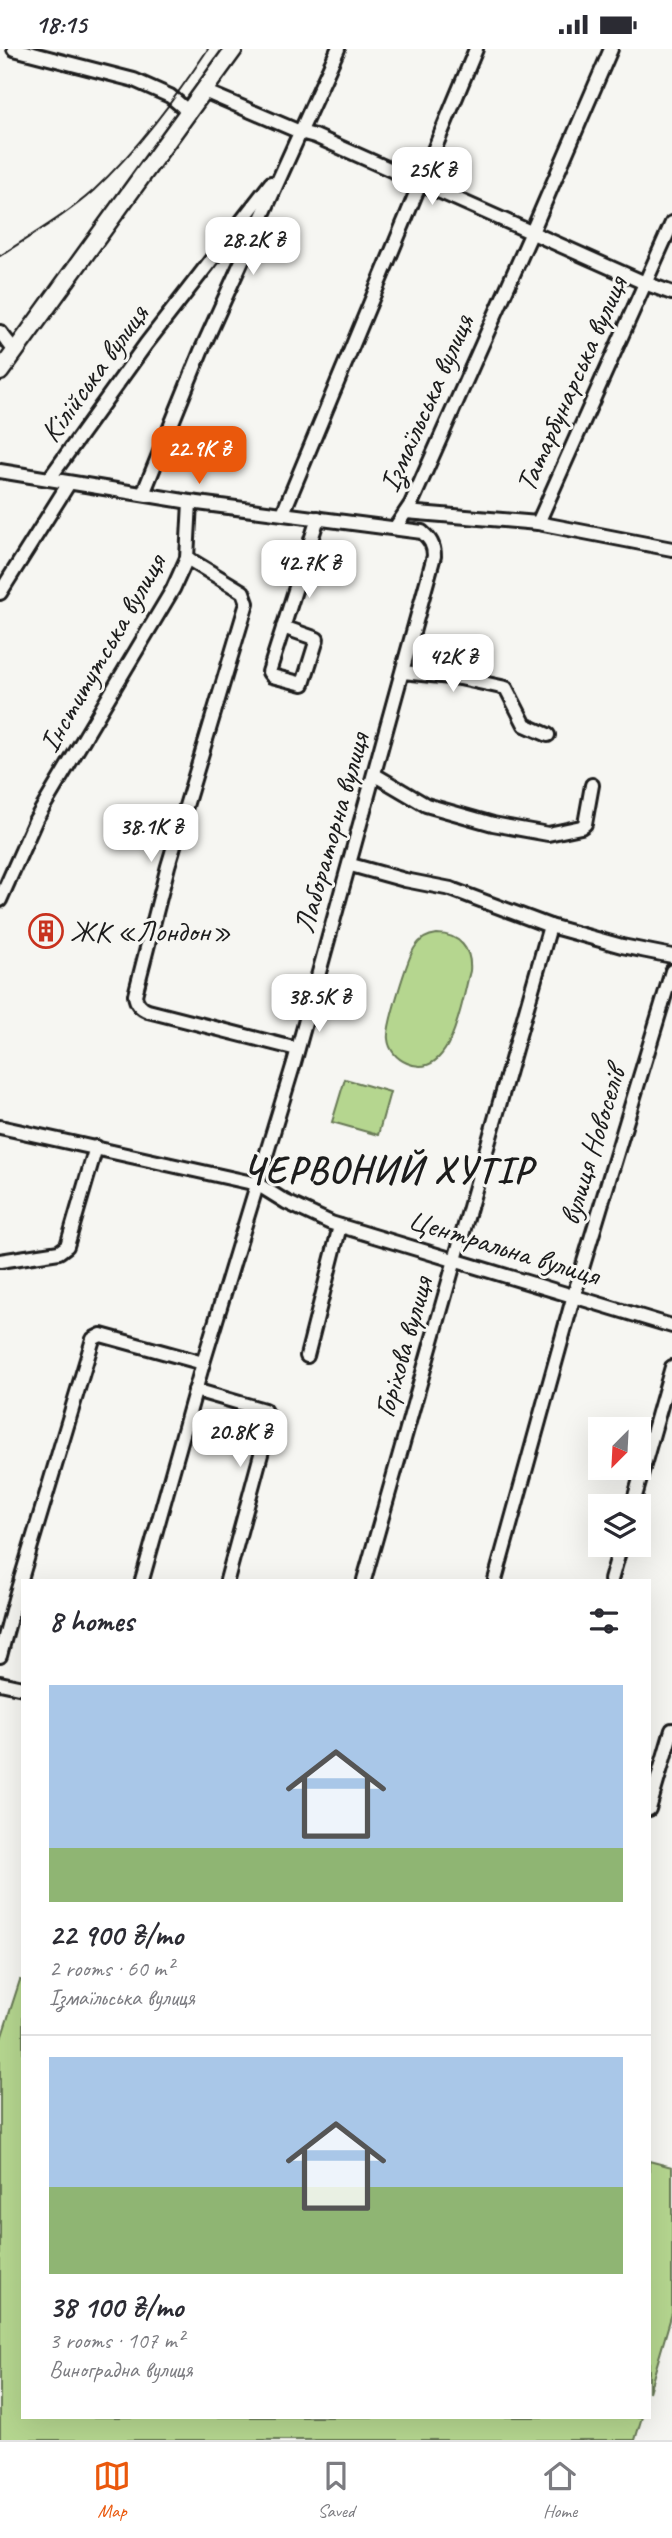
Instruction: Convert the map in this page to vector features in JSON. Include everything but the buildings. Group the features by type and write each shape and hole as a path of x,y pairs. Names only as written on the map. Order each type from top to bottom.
{"main road":[{"path":"0,372 234,49"}],"street":[{"path":"14,49 142,82 170,96 189,112"},
{"path":"144,494 201,351 338,49"},
{"path":"283,513 476,49"},
{"name":"Ізмаїльська вулиця","path":"0,471 190,502 395,528 406,512 611,49"},
{"path":"204,91 314,136 672,293"},
{"name":"Кілійська вулиця","path":"49,479 146,344 284,166"},
{"name":"Татарбунарська вулиця","path":"406,512 538,523 672,223"},
{"path":"0,332 15,351"},
{"path":"0,593 69,483"},
{"name":"Інститутська вулиця","path":"0,900 36,819 163,608 187,558 190,502"},
{"path":"283,627 317,639 303,684 270,674 283,627 318,518"},
{"path":"538,523 672,549"},
{"name":"Лабораторна вулиця","path":"142,1579 195,1390 351,865 434,556 432,542 422,532 395,528"},
{"path":"187,558 243,592 247,603 168,866 135,995 143,1009 297,1049"},
{"path":"403,672 460,678 506,688 511,693 516,711 525,725 548,735"},
{"path":"375,775 426,805 493,824 548,834 585,824 592,785"},
{"path":"351,865 451,889 550,926 622,946 672,956"},
{"name":"Горіхова вулиця","path":"364,1579 550,926"},
{"name":"вулиця Новоселів","path":"495,1579 574,1296 672,971"},
{"name":"Центральна вулиця","path":"0,1127 257,1184 286,1202 340,1226 672,1326"},
{"path":"0,1261 59,1252 67,1246 96,1147"},
{"path":"307,1356 340,1226"},
{"path":"0,1656 93,1339 101,1335 203,1363"},
{"path":"636,1494 672,1367"},
{"path":"195,1390 264,1410 269,1417 227,1579"},
{"path":"611,1579 618,1557"},
{"path":"0,1683 21,1688"},
{"path":"651,1801 672,1730"}],"green space":[{"path":"437,934 452,937 462,944 469,956 470,971 458,1018 445,1050 435,1061 422,1066 407,1063 397,1057 390,1047 388,1032 412,953 417,944 427,936"},
{"path":"345,1079 390,1092 378,1135 332,1122"},
{"path":"20,1980 21,2419 641,2419 635,2440 0,2440 0,2042"},
{"path":"651,2162 672,2167 672,2313 651,2385"}],"tram line":[{"path":"0,256 71,209 93,191 155,123 208,49"}],"place":[{"name":"ЖК «Лондон»","path":"46,931"}],"district":[{"name":"ЧЕРВОНИЙ ХУТІР","path":"388,1169"}]}
